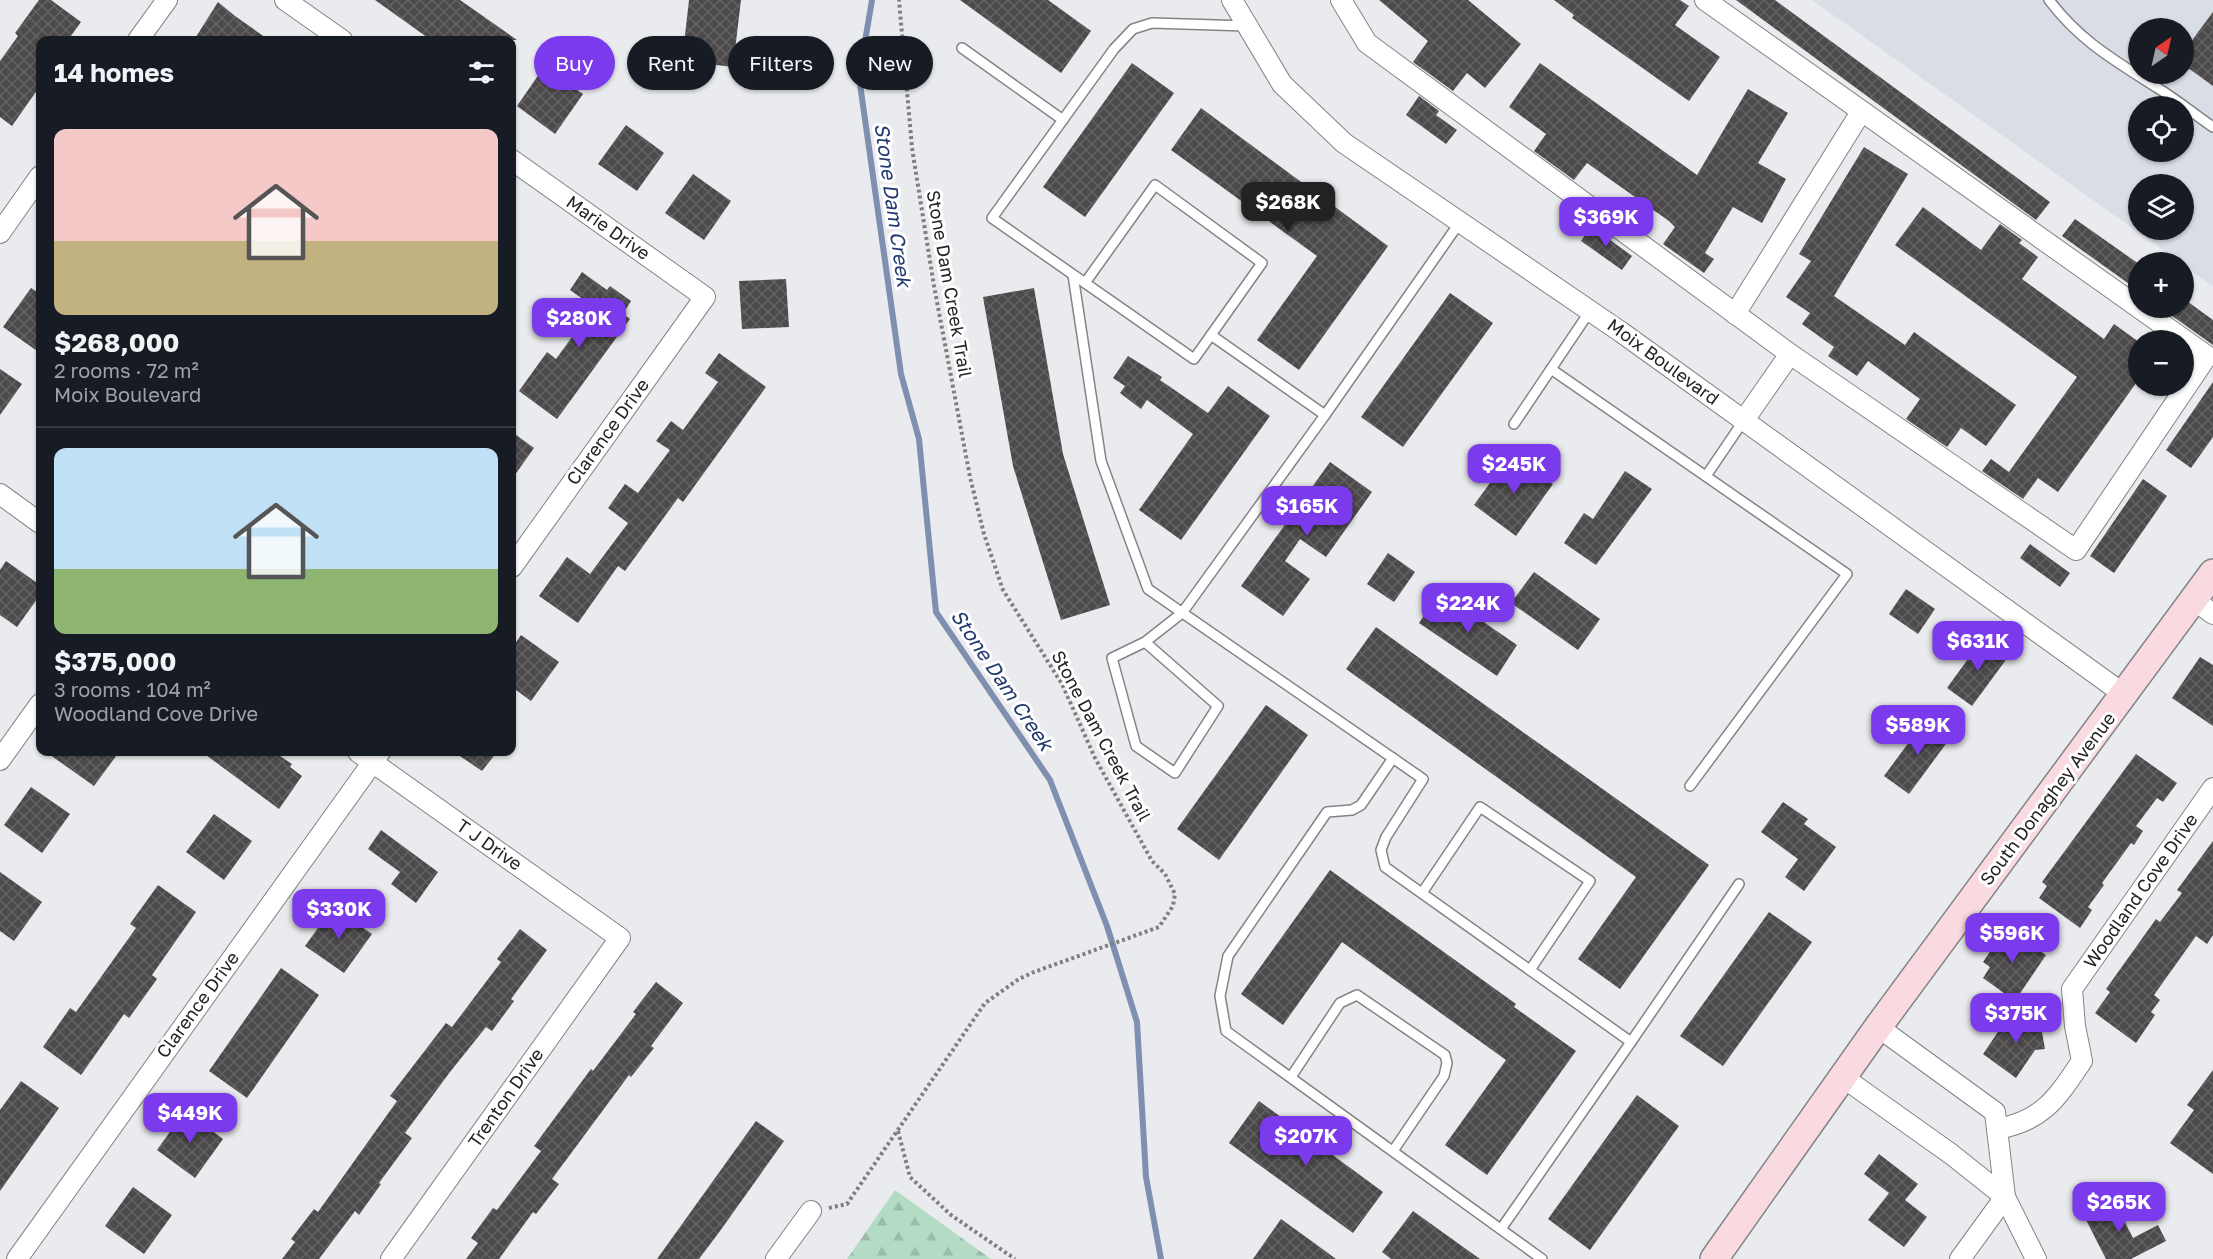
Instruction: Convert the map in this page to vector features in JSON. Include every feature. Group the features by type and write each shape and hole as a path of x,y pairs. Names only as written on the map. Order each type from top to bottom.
{"street":[{"path":"141,36 167,0"},
{"path":"285,0 336,36"},
{"name":"Moix Boulevard","path":"1232,0 1282,84 1344,143 1590,311 2125,695"},
{"path":"1341,0 1367,43 1790,354 2076,550 2207,356 1705,0"},
{"path":"1735,314 1862,112"},
{"name":"Marie Drive","path":"516,163 705,297"},
{"path":"0,233 36,182"},
{"name":"Clarence Drive","path":"516,561 705,297"},
{"path":"1744,420 1790,354"},
{"path":"0,494 36,521"},
{"name":"South Donaghey Avenue","path":"1714,1259 1878,1027 2125,695 2204,607 2213,573"},
{"path":"0,760 36,710"},
{"name":"Clarence Drive","path":"17,1259 369,756"},
{"name":"T J Drive","path":"371,756 620,938"},
{"name":"Woodland Cove Drive","path":"1997,1129 2023,1124 2057,1099 2082,1061 2074,1026 2072,989 2213,788"},
{"name":"Trenton Drive","path":"391,1259 620,938"},
{"path":"1878,1027 1995,1112 2005,1197 2036,1259"},
{"path":"1844,1078 1951,1154 2005,1197"},
{"path":"1960,1259 2005,1197"},
{"path":"776,1259 811,1211"}],"lane":[{"path":"2053,2 2067,23 2099,52 2159,88 2213,127"},
{"path":"1084,283 1155,185 1263,263 1194,359 1072,275 992,218 1114,49 1133,29 1152,23 1247,27"},
{"path":"962,48 1063,120"},
{"path":"1145,642 1218,706 1175,773 1136,746 1112,658 1145,642 1182,613 1325,416 1460,222"},
{"path":"1072,275 1101,461 1148,589 1423,779 1386,837 1381,850 1385,867 1631,1042"},
{"path":"1514,424 1590,311"},
{"path":"1211,335 1325,416"},
{"path":"1551,369 1847,574 1690,786"},
{"path":"1706,476 1744,420"},
{"path":"1393,758 1361,805 1352,810 1327,812 1228,956 1220,996 1226,1031 1542,1259"},
{"path":"1422,893 1480,807 1590,881 1530,970"},
{"path":"1501,1229 1739,884"},
{"path":"1290,1077 1340,1004 1350,996 1356,995 1421,1037 1445,1055 1447,1063 1444,1076 1393,1151"}],"path":[{"name":"Stone Dam Creek Trail","path":"811,1211 847,1204 985,1003 1019,979 1159,927 1173,906 1175,894 1165,874 1152,861 1095,758 1062,684 1003,590 984,534 945,342 914,160 899,0"},
{"path":"898,1131 910,1177 951,1215 1015,1259"}],"shaded area":[{"path":"1812,0 2213,0 2213,286 2194,273 2194,252 2166,252 2149,240 2194,240 2194,174 2128,174 2128,225"}],"green space":[{"path":"895,1190 991,1259 847,1259"}],"building":[{"path":"39,0 51,0 81,22 71,36 36,36 36,92 12,126 0,117 0,61 18,36 15,33"},
{"path":"375,0 460,0 511,36 425,36"},
{"path":"689,0 741,0 737,36 728,36 728,66 716,65 716,36 685,36"},
{"path":"960,0 1048,0 1091,31 1061,73"},
{"path":"1379,0 1468,0 1521,44 1485,88 1467,73 1453,91 1413,62 1428,41"},
{"path":"1554,0 1680,0 1689,6 1675,25 1720,57 1689,101 1572,18 1574,15"},
{"path":"1736,0 1775,0 2050,202 2036,220"},
{"path":"218,2 263,36 197,36"},
{"path":"2213,12 2213,86 2194,72 2194,38"},
{"path":"1132,63 1174,93 1085,217 1043,187"},
{"path":"1540,63 1697,175 1748,89 1788,113 1758,163 1786,179 1762,223 1733,207 1705,253 1714,259 1704,273 1663,244 1675,227 1669,221 1587,163 1574,180 1534,151 1546,134 1509,107"},
{"path":"534,81 534,90 577,90 583,94 555,134 517,106"},
{"path":"1419,96 1439,111 1436,115 1457,130 1446,144 1406,115"},
{"path":"1201,108 1388,246 1299,370 1257,340 1317,256 1171,150"},
{"path":"626,125 664,153 637,191 598,164"},
{"path":"1864,147 1908,174 1834,296 1905,345 1914,332 2016,405 1986,446 1961,428 1947,447 1906,419 1920,399 1868,361 1857,376 1828,356 1834,347 1802,324 1810,313 1786,297 1811,261 1799,254"},
{"path":"693,174 731,201 704,240 665,213"},
{"path":"1923,207 1981,250 2000,224 2022,240 2019,243 2038,257 2022,279 2104,339 2114,324 2128,334 2128,394 2058,492 2038,478 2023,499 1982,471 1991,459 2009,472 2077,377 1895,245"},
{"path":"2075,219 2128,256 2128,283 2062,236"},
{"path":"1591,226 1632,256 1622,270 1581,241"},
{"path":"582,272 607,290 610,286 631,301 623,314 630,319 557,419 519,391 547,352 556,359 594,307 570,290"},
{"path":"786,279 789,327 742,329 739,281"},
{"path":"31,288 36,291 36,350 3,327"},
{"path":"1034,288 1063,454 1110,605 1061,620 1013,466 983,297"},
{"path":"1450,293 1493,323 1403,447 1361,417"},
{"path":"2194,306 2213,320 2213,345 2194,330 2175,318 2194,318"},
{"path":"719,353 766,387 683,502 678,498 625,571 618,566 578,623 539,596 567,557 590,574 628,523 608,508 625,484 638,493 670,450 656,441 671,421 683,430 718,382 705,373"},
{"path":"1128,356 1162,377 1160,380 1208,413 1228,386 1270,416 1181,540 1139,510 1193,434 1147,400 1141,409 1120,393 1125,386 1113,378"},
{"path":"0,369 22,384 0,415"},
{"path":"2213,382 2213,437 2191,468 2166,450"},
{"path":"516,435 534,448 516,473"},
{"path":"1511,454 1553,484 1516,536 1474,505"},
{"path":"1330,462 1372,492 1326,557 1300,539 1285,561 1310,579 1283,616 1241,586"},
{"path":"1625,471 1652,489 1596,565 1564,543 1584,513 1593,519"},
{"path":"2143,479 2167,496 2114,573 2090,556"},
{"path":"2030,544 2070,573 2060,587 2020,558"},
{"path":"1388,553 1415,572 1394,602 1367,584"},
{"path":"6,561 36,582 36,601 17,627 0,615 0,570"},
{"path":"1534,572 1600,619 1578,650 1511,603"},
{"path":"1906,589 1935,609 1918,634 1889,614"},
{"path":"1440,592 1517,645 1497,676 1419,623"},
{"path":"1376,627 1709,865 1620,989 1578,959 1636,877 1346,669"},
{"path":"521,635 559,662 531,701 516,690 516,642"},
{"path":"1983,638 2008,657 1972,706 1947,688"},
{"path":"2200,657 2213,665 2213,726 2172,698"},
{"path":"1266,705 1308,735 1219,860 1177,829"},
{"path":"1926,719 1951,737 1909,794 1884,776"},
{"path":"2136,754 2177,783 2163,802 2157,798 2136,826 2143,831 2134,845 2131,843 2102,883 2104,885 2088,907 2092,910 2080,928 2039,898 2047,886 2042,882"},
{"path":"52,756 116,756 94,786"},
{"path":"207,756 280,756 292,764 290,767 302,776 279,809"},
{"path":"460,756 494,756 482,771"},
{"path":"31,787 70,814 42,853 4,825"},
{"path":"1783,802 1808,819 1804,824 1836,847 1804,891 1785,877 1798,859 1761,832"},
{"path":"214,814 252,841 224,880 186,852"},
{"path":"381,830 438,872 416,903 391,884 400,872 368,849"},
{"path":"2213,841 2213,935 2207,944 2196,936 2154,995 2160,1000 2151,1012 2155,1015 2136,1043 2095,1013 2110,992 2106,989 2156,919 2160,922 2182,893 2177,890"},
{"path":"1330,870 1516,1004 1514,1007 1576,1051 1487,1175 1445,1145 1506,1060 1342,942 1283,1025 1241,994"},
{"path":"0,872 42,902 14,941 0,931"},
{"path":"158,885 196,912 152,975 157,979 129,1018 124,1014 81,1075 43,1047 70,1008 76,1012 136,928 130,924"},
{"path":"333,907 372,934 344,973 305,946"},
{"path":"1769,912 1812,942 1723,1066 1680,1036"},
{"path":"2006,928 2046,955 2015,1001 1983,978 1990,967 1983,962"},
{"path":"520,929 547,950 511,999 514,1001 492,1031 486,1027 405,1133 412,1138 359,1215 355,1211 319,1259 282,1259 295,1242 291,1239 314,1209 318,1212 397,1101 390,1096 446,1023 452,1027 501,962 497,959"},
{"path":"281,968 319,995 247,1098 209,1071"},
{"path":"656,982 683,1003 651,1046 654,1048 631,1077 629,1075 552,1179 559,1184 536,1214 533,1212 499,1259 466,1259 478,1243 471,1238 493,1208 497,1210 541,1151 534,1146 591,1069 593,1071 636,1014 633,1012"},
{"path":"2039,1015 2045,1049 2035,1050 2016,1078 1983,1054 2006,1020"},
{"path":"2213,1070 2213,1174 2170,1143 2194,1110 2187,1105"},
{"path":"21,1081 59,1108 0,1191 0,1110"},
{"path":"1637,1095 1679,1126 1590,1250 1548,1219"},
{"path":"1259,1101 1383,1192 1353,1233 1229,1143"},
{"path":"185,1111 223,1139 195,1178 157,1150"},
{"path":"756,1121 784,1141 720,1231 699,1259 657,1259"},
{"path":"1879,1154 1918,1184 1905,1200 1927,1217 1904,1247 1868,1220 1889,1193 1864,1174"},
{"path":"133,1187 172,1215 144,1254 105,1226"},
{"path":"2112,1197 2133,1238 2158,1225 2166,1241 2131,1259 2106,1259 2082,1212"},
{"path":"1413,1211 1480,1259 1391,1259 1382,1252"},
{"path":"1281,1219 1317,1245 1336,1259 1253,1259"}],"waterway":[{"name":"Stone Dam Creek","path":"872,0 859,77 901,374 919,439 936,612 1050,780 1107,926 1137,1022 1146,1177 1161,1259"}]}
